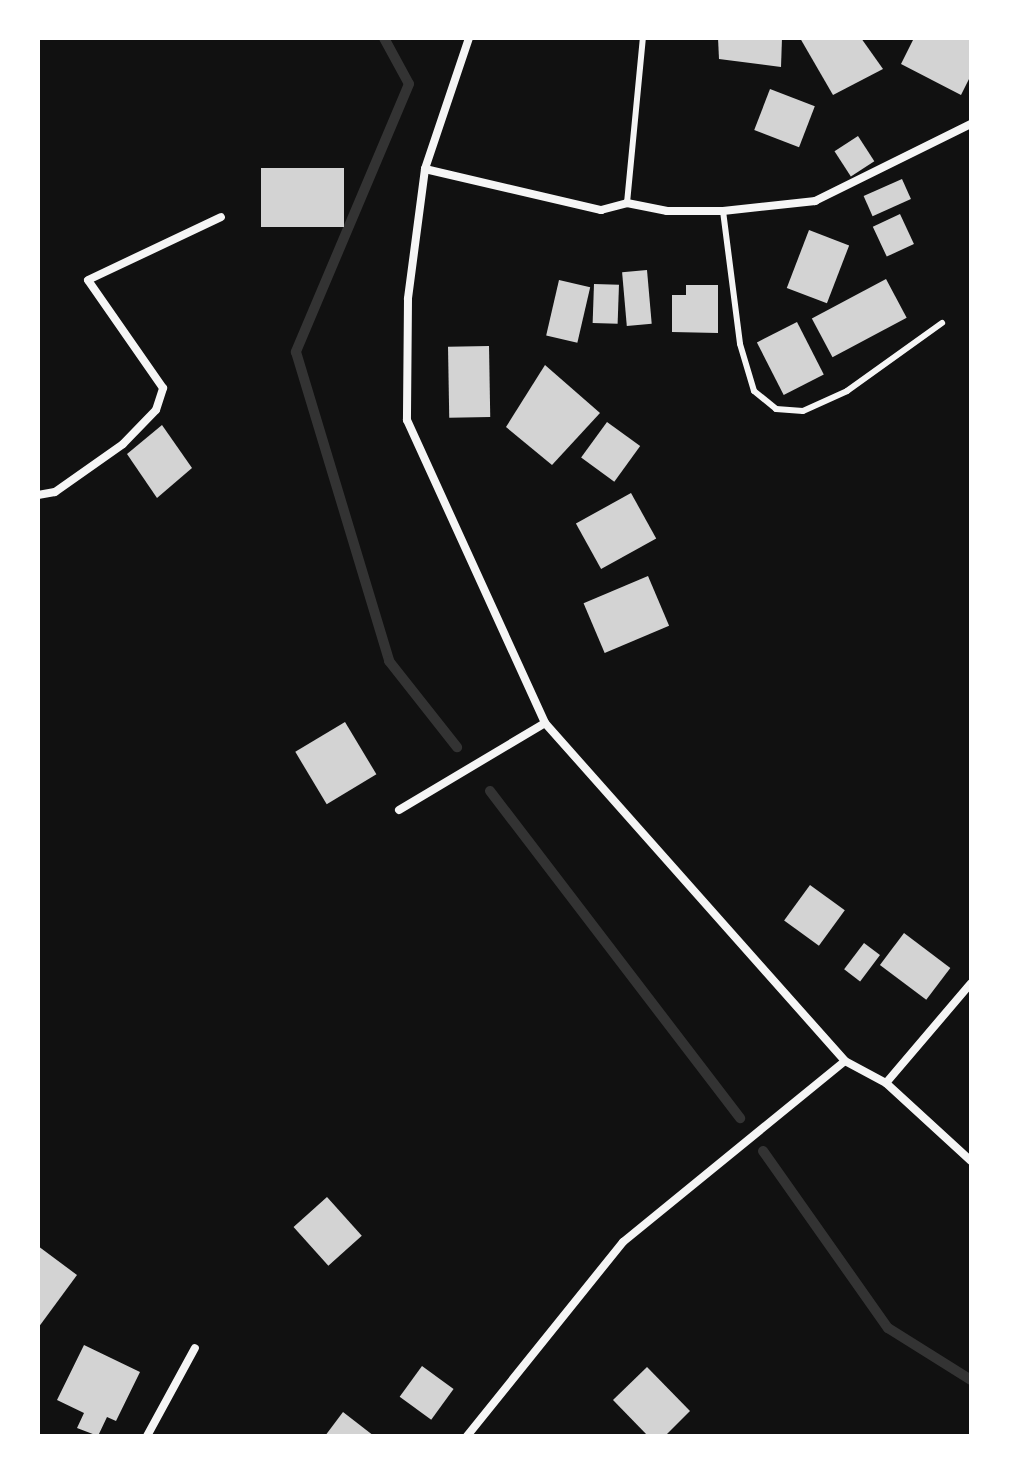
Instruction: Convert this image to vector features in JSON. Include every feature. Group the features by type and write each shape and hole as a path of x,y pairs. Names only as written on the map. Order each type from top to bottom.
{"street":[{"path":"469,38 425,169 408,299 407,420 545,723 845,1061 886,1083 971,1161"},
{"path":"425,169 601,210 627,203 667,211 723,211 815,201 971,124"},
{"path":"38,495 55,492 123,444 156,410 163,388 88,280 221,217"},
{"path":"399,810 545,723"},
{"path":"886,1083 971,983"},
{"path":"467,1436 623,1242 845,1061"},
{"path":"147,1436 195,1348"}],"lane":[{"path":"627,203 643,38"},
{"path":"723,211 740,344 754,391 776,409 803,411 847,391 942,323"}],"building":[{"path":"718,38 782,38 781,67 719,59"},
{"path":"800,38 861,38 883,69 833,95"},
{"path":"914,38 971,38 971,75 961,95 901,64"},
{"path":"770,89 815,106 799,147 754,130"},
{"path":"858,136 874,161 851,176 835,151"},
{"path":"261,168 344,168 344,227 261,227"},
{"path":"902,179 911,199 873,216 864,196"},
{"path":"900,214 914,244 887,257 873,227"},
{"path":"809,230 849,245 827,303 787,288"},
{"path":"647,270 652,324 627,326 622,272"},
{"path":"886,279 907,318 832,357 812,318"},
{"path":"559,280 590,287 577,343 546,336"},
{"path":"594,284 619,285 618,324 593,323"},
{"path":"686,285 718,285 718,333 672,332 672,295 686,295"},
{"path":"797,322 824,375 784,395 757,342"},
{"path":"489,346 490,417 449,418 448,347"},
{"path":"545,365 600,413 552,465 506,427"},
{"path":"607,422 640,446 614,482 581,458"},
{"path":"162,425 192,468 157,498 127,454"},
{"path":"631,493 656,538 601,569 576,524"},
{"path":"648,576 669,626 605,653 584,603"},
{"path":"345,722 376,774 327,804 295,752"},
{"path":"810,885 845,910 819,946 784,921"},
{"path":"904,933 950,968 926,1000 880,965"},
{"path":"864,943 880,955 860,981 844,969"},
{"path":"327,1197 362,1236 328,1266 294,1227"},
{"path":"38,1246 77,1275 38,1328"},
{"path":"84,1345 140,1372 116,1421 107,1417 98,1436 77,1428 84,1413 57,1400"},
{"path":"422,1366 454,1389 431,1420 400,1397"},
{"path":"647,1367 690,1411 665,1436 648,1436 613,1400"},
{"path":"343,1412 374,1436 325,1436"}],"waterway":[{"path":"384,38 409,84 296,352 389,661 457,747"},
{"path":"490,791 740,1118"},
{"path":"763,1151 888,1328 971,1380"}]}
